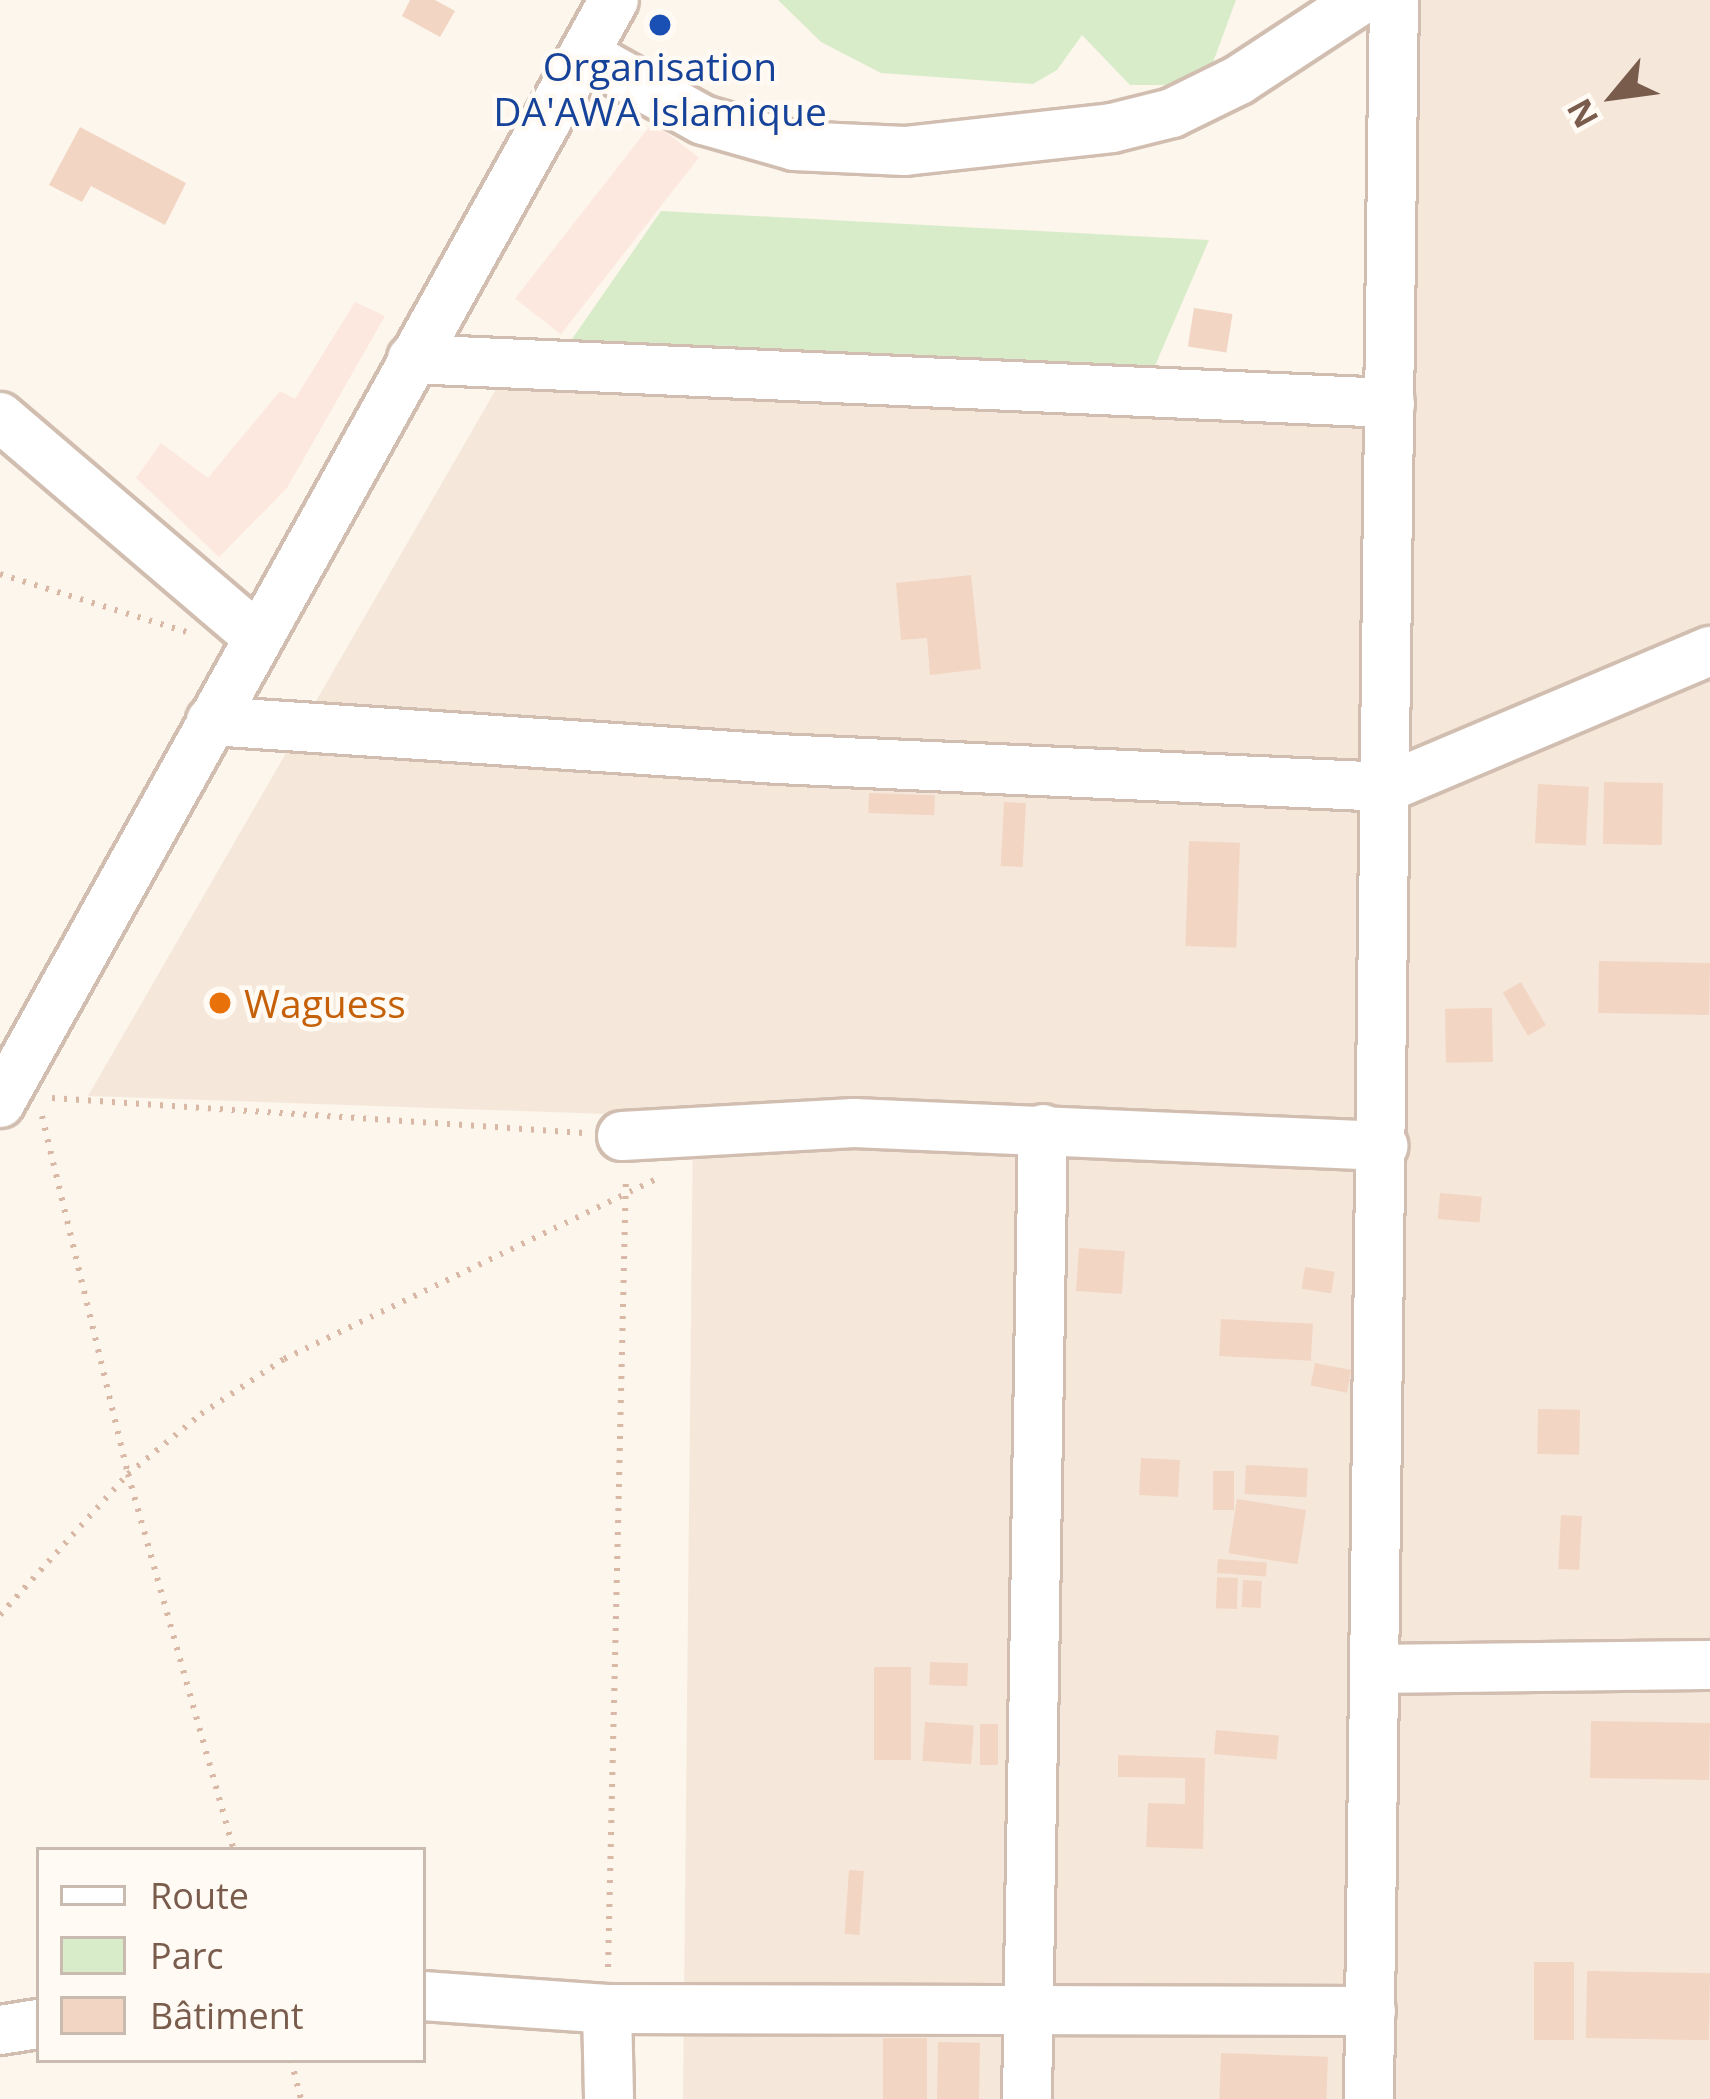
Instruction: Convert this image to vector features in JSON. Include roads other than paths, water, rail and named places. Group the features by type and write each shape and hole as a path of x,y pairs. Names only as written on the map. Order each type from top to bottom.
{"street":[{"path":"0,1103 614,0"},
{"path":"584,54 703,120 794,146 905,151 1112,128 1172,113 1239,80 1360,0"},
{"path":"1370,2099 1394,0"},
{"path":"412,359 1390,403"},
{"path":"0,417 254,645"},
{"path":"212,722 778,759 1388,787 1710,650"},
{"path":"622,1136 854,1123 1384,1145"},
{"path":"1027,2099 1042,1129"},
{"path":"1376,1669 1710,1665"},
{"path":"426,1996 607,2009 1371,2011"},
{"path":"607,2009 609,2099"},
{"path":"0,2030 36,2024"}],"place":[{"name":"Organisation DA'AWA Islamique","path":"660,25"},
{"name":"Waguess","path":"220,1003"}]}
